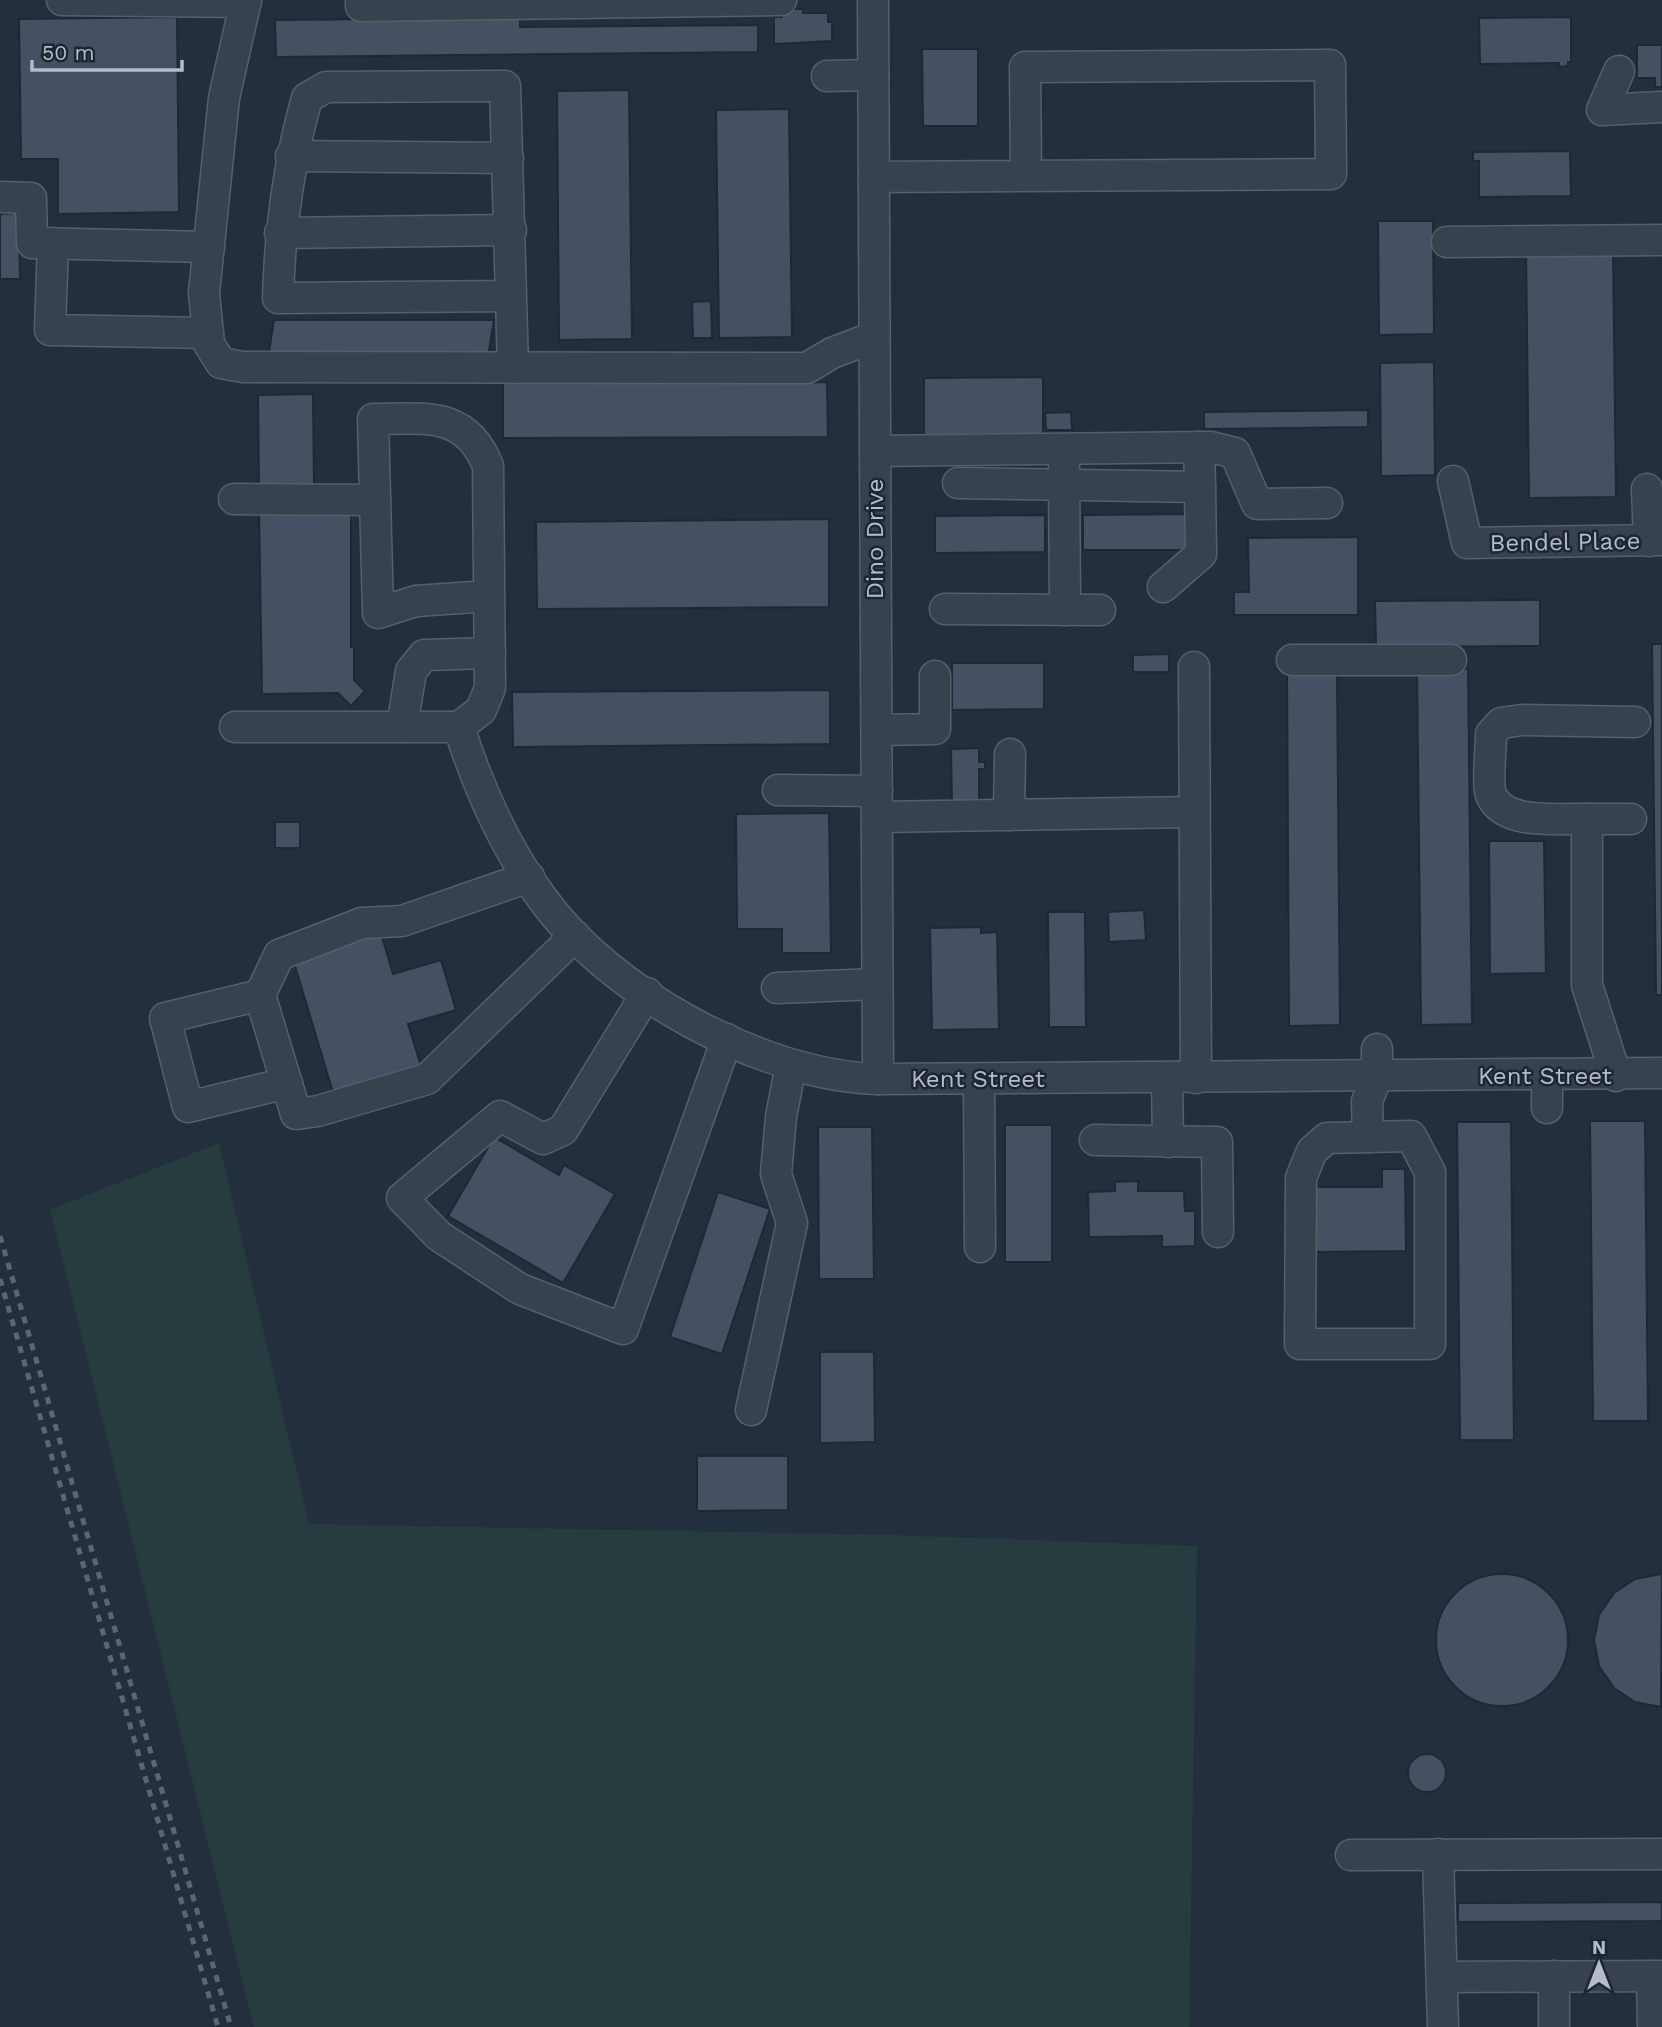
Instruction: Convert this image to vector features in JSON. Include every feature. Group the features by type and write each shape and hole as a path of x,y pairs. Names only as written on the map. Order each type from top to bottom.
{"street":[{"path":"62,0 246,1 224,98 204,293 209,344 221,363 243,368 807,368 832,353 874,337"},
{"path":"361,0 361,6 426,3 781,2 780,0"},
{"name":"Dino Drive","path":"873,0 874,337 868,468 865,648 877,730 878,1079"},
{"path":"874,177 1331,174 1330,65 1026,67 1026,176"},
{"path":"1619,71 1602,110 1662,107"},
{"path":"827,76 873,75"},
{"path":"509,296 278,298 280,233 291,156 307,98 326,87 505,86 513,368"},
{"path":"291,156 508,158"},
{"path":"0,197 31,198 32,243 209,247"},
{"path":"280,233 511,230"},
{"path":"1447,242 1662,240"},
{"path":"53,243 50,330 208,332"},
{"path":"235,727 459,727 481,710 490,688 488,466 480,445 443,419 373,419 377,613 416,601 489,596"},
{"path":"1064,447 1065,610"},
{"path":"1142,447 1144,487"},
{"path":"868,468 990,448 1199,447 1236,453 1257,504 1327,503"},
{"path":"1163,587 1201,554 1199,447"},
{"path":"990,448 991,483"},
{"name":"Bendel Place","path":"1453,481 1467,543 1656,540"},
{"path":"958,483 1200,487"},
{"path":"1647,489 1656,540"},
{"path":"234,499 375,500"},
{"path":"945,609 1100,610"},
{"path":"402,727 411,671 424,655 490,653"},
{"path":"1292,660 1451,660"},
{"path":"1194,667 1196,1078"},
{"path":"877,730 934,729 934,676"},
{"path":"1631,819 1519,816 1501,807 1491,794 1491,734 1501,723 1522,720 1635,722"},
{"name":"Kent Street","path":"459,727 473,772 493,816 542,899 575,936 610,967 705,1029 791,1065 852,1078 878,1079 1196,1078 1377,1063 1547,1076 1662,1073"},
{"path":"1009,815 1010,754"},
{"path":"778,790 877,804 1009,815 1194,812"},
{"path":"1587,819 1587,985 1616,1076"},
{"path":"529,877 402,920 362,923 279,954 260,995 296,1114 318,1111 427,1079 575,936"},
{"path":"778,988 877,985"},
{"path":"647,993 563,1130 543,1139 500,1116 402,1198 439,1236 520,1289 623,1329 727,1039"},
{"path":"260,995 165,1018 188,1107 287,1083"},
{"path":"1368,1137 1367,1101 1377,1063"},
{"path":"751,1410 792,1223 776,1174 781,1117 791,1065"},
{"path":"1547,1076 1547,1108"},
{"path":"1167,1078 1168,1142"},
{"path":"979,1079 980,1247"},
{"path":"1411,1136 1430,1172 1430,1344 1300,1343 1301,1178 1312,1151 1327,1138 1368,1137 1411,1136"},
{"path":"1095,1140 1217,1142 1218,1232"},
{"path":"1351,1855 1662,1853"},
{"path":"1438,1854 1443,2027"},
{"path":"1554,1976 1554,2027"},
{"path":"1442,1977 1657,1976 1653,2027"}],"green space":[{"path":"219,1143 309,1524 892,1535 1197,1546 1189,2027 254,2027 50,1210"}],"building":[{"path":"782,9 803,9 803,13 828,13 828,22 832,22 832,41 774,44 774,17 782,17"},
{"path":"177,17 179,212 58,214 58,159 21,159 19,19"},
{"path":"1571,17 1571,62 1568,62 1568,66 1559,67 1559,63 1480,64 1479,18"},
{"path":"520,18 520,27 758,25 758,52 276,57 275,20"},
{"path":"1637,45 1662,45 1662,87 1655,87 1655,78 1637,78"},
{"path":"922,49 978,49 978,126 923,126"},
{"path":"629,90 632,339 559,340 557,91"},
{"path":"789,109 792,337 719,338 716,110"},
{"path":"1570,151 1571,196 1479,197 1479,161 1473,161 1473,152"},
{"path":"19,213 20,279 0,279 0,214"},
{"path":"1378,221 1433,221 1434,334 1379,335"},
{"path":"1613,248 1616,497 1529,498 1526,249"},
{"path":"711,301 712,338 693,338 692,302"},
{"path":"274,320 494,320 488,357 268,358"},
{"path":"1434,362 1435,475 1381,476 1380,363"},
{"path":"1043,377 1043,434 924,435 924,378"},
{"path":"827,382 828,437 503,438 503,383"},
{"path":"313,394 314,486 259,487 258,395"},
{"path":"1368,410 1368,427 1204,429 1204,412"},
{"path":"1071,412 1072,430 1046,430 1045,413"},
{"path":"259,510 351,510 351,647 354,647 354,680 365,691 351,706 338,693 262,694"},
{"path":"1193,514 1194,550 1083,550 1083,515"},
{"path":"1045,515 1045,552 935,553 935,516"},
{"path":"829,519 829,607 537,609 536,522"},
{"path":"1358,537 1358,615 1234,615 1234,592 1249,592 1248,538"},
{"path":"1540,600 1540,646 1376,647 1375,601"},
{"path":"1652,644 1662,644 1662,995 1656,995"},
{"path":"1169,654 1169,672 1133,672 1133,655"},
{"path":"952,663 1044,663 1044,709 952,710"},
{"path":"1417,669 1468,669 1472,1024 1421,1025"},
{"path":"1287,670 1337,670 1340,1025 1289,1026"},
{"path":"830,690 830,744 513,747 512,692"},
{"path":"979,748 979,762 985,762 985,769 979,769 979,803 952,804 951,749"},
{"path":"829,813 831,953 782,953 782,929 737,929 736,814"},
{"path":"275,822 300,822 300,848 275,848"},
{"path":"1489,841 1544,841 1546,973 1490,974"},
{"path":"1144,910 1146,940 1109,942 1108,912"},
{"path":"1048,912 1085,912 1086,1027 1049,1027"},
{"path":"981,927 981,933 997,932 999,1029 932,1030 930,928"},
{"path":"380,930 393,974 441,960 456,1010 408,1024 422,1069 334,1096 292,956"},
{"path":"1590,1121 1645,1121 1648,1421 1593,1421"},
{"path":"1457,1122 1511,1122 1514,1440 1460,1440"},
{"path":"1005,1125 1052,1125 1052,1262 1005,1262"},
{"path":"818,1127 872,1127 874,1279 819,1279"},
{"path":"494,1137 559,1175 564,1165 615,1194 563,1283 448,1216"},
{"path":"1382,1169 1405,1169 1406,1251 1314,1252 1313,1187 1382,1187"},
{"path":"1138,1181 1138,1191 1184,1191 1185,1211 1195,1211 1195,1246 1162,1247 1162,1236 1089,1237 1088,1192 1115,1191 1115,1182"},
{"path":"718,1192 770,1209 722,1354 670,1337"},
{"path":"820,1352 874,1352 875,1442 820,1443"},
{"path":"697,1456 788,1456 788,1510 697,1511"},
{"path":"1502,1574 1527,1579 1549,1593 1563,1615 1568,1640 1563,1665 1549,1687 1527,1701 1502,1706 1477,1701 1455,1687 1441,1665 1436,1640 1441,1615 1455,1593 1477,1579"},
{"path":"1662,1574 1661,1707 1635,1702 1614,1688 1599,1666 1594,1640 1599,1615 1614,1593 1635,1579"},
{"path":"1427,1754 1441,1759 1446,1773 1441,1787 1427,1792 1413,1787 1408,1773 1413,1759"},
{"path":"1662,1902 1662,1921 1458,1922 1458,1903"}],"railway":[{"path":"0,1236 231,2027"},
{"path":"0,1279 218,2027"}]}
